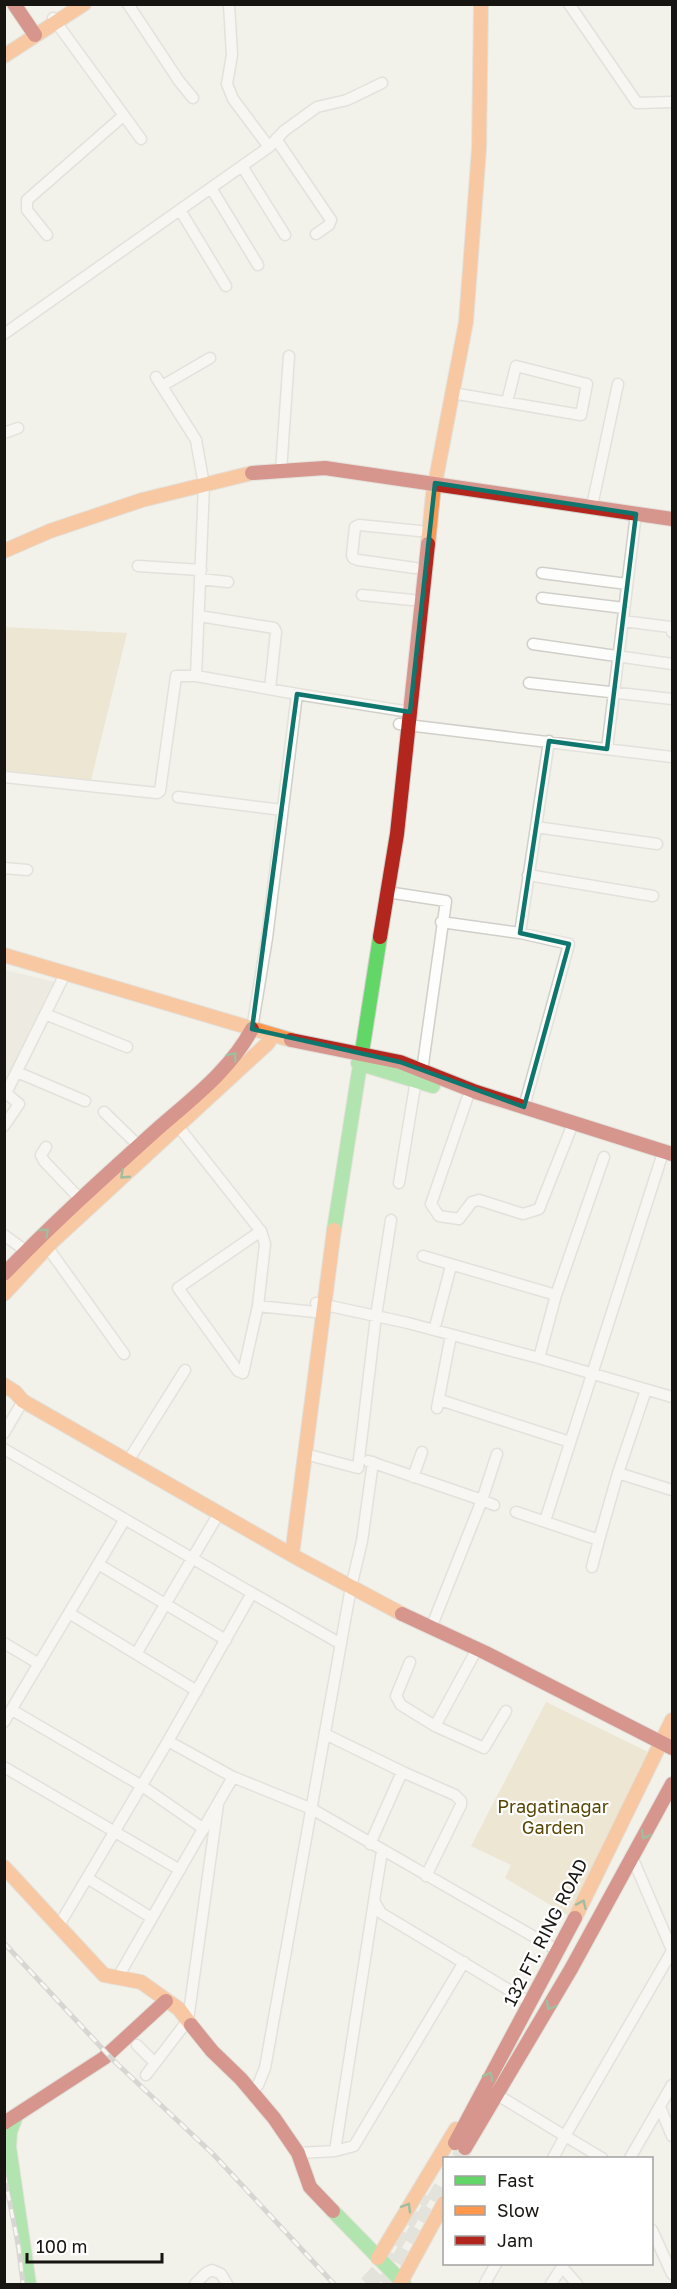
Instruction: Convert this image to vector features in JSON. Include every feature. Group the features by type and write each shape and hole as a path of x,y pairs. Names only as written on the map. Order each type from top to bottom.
{"street":[{"path":"14,4 33,32"},
{"path":"54,20 71,4"},
{"path":"4,47 84,4"},
{"path":"128,4 179,81 193,98"},
{"path":"229,4 232,55 227,84 233,99 272,143 331,220 329,225 316,234"},
{"path":"287,1552 290,1509 318,1306 404,718 430,483 456,321 470,149 472,4"},
{"path":"355,1058 397,834 412,600 420,531 466,322 479,149 481,4"},
{"path":"570,4 637,103 672,102"},
{"path":"54,20 141,139"},
{"path":"4,56 33,32"},
{"path":"4,334 242,166 317,107 347,100 382,83"},
{"path":"47,235 27,210 27,200 30,194 123,116"},
{"path":"242,166 285,235"},
{"path":"211,188 258,265"},
{"path":"180,210 226,286"},
{"path":"281,471 289,356"},
{"path":"196,676 204,485 196,440 159,382 210,358"},
{"path":"452,393 581,415 586,384 516,366 507,402"},
{"path":"592,506 618,384"},
{"path":"4,434 18,428"},
{"path":"5,550 50,531 142,500 252,473 326,468 672,519"},
{"path":"607,749 636,514"},
{"path":"415,568 357,560 352,555 355,527 359,525 420,531"},
{"path":"138,566 201,575 228,582"},
{"path":"542,573 627,584"},
{"path":"362,595 412,600"},
{"path":"542,598 624,608"},
{"path":"199,615 274,627 276,632 270,689"},
{"path":"623,621 670,627 672,632"},
{"path":"533,644 672,664"},
{"path":"4,777 158,794 176,676 196,676 270,689 404,718 549,741 672,757"},
{"path":"529,682 614,694 672,699"},
{"path":"4,1274 80,1199 220,1073 250,1033 267,938 297,694"},
{"path":"520,933 549,741"},
{"path":"178,797 282,810"},
{"path":"536,827 657,844"},
{"path":"4,868 27,870"},
{"path":"528,875 653,896"},
{"path":"387,892 446,901 419,1075 399,1183"},
{"path":"441,922 520,933 569,944 524,1107"},
{"path":"4,955 270,1039 299,1042 476,1092 669,1159"},
{"path":"4,965 250,1033"},
{"path":"4,1126 19,1104 6,1093 62,980"},
{"path":"45,1014 127,1047"},
{"path":"4,1294 48,1248 270,1039"},
{"path":"17,1072 86,1101"},
{"path":"419,1075 466,1099 669,1159"},
{"path":"466,1099 431,1204 439,1216 459,1219 472,1202 479,1200 523,1214 539,1209 570,1131"},
{"path":"104,1112 139,1146"},
{"path":"178,1126 261,1231 265,1244 258,1306 243,1373 238,1371 178,1288 261,1231"},
{"path":"46,1147 41,1155 44,1161 80,1199"},
{"path":"539,1358 556,1295 604,1157"},
{"path":"545,1521 592,1374 669,1159"},
{"path":"305,1454 358,1468 376,1316 391,1220"},
{"path":"4,1235 26,1251"},
{"path":"48,1248 124,1354"},
{"path":"423,1256 556,1295"},
{"path":"436,1323 451,1266"},
{"path":"258,1306 318,1306 376,1316 539,1358 672,1397"},
{"path":"287,1552 305,1454 318,1306"},
{"path":"451,1335 438,1404 570,1442"},
{"path":"128,1461 185,1370"},
{"path":"4,1385 23,1401 351,1587 667,1745"},
{"path":"592,1567 618,1473 646,1390"},
{"path":"4,1396 13,1401 23,1401"},
{"path":"4,1433 23,1401"},
{"path":"4,1449 341,1644"},
{"path":"413,1477 422,1452"},
{"path":"431,1628 482,1500 497,1454"},
{"path":"359,1458 494,1505"},
{"path":"251,2092 261,2081 266,2068 351,1587 362,1541 373,1462"},
{"path":"618,1473 672,1490"},
{"path":"516,1512 599,1540"},
{"path":"136,1654 219,1513"},
{"path":"4,1722 125,1519"},
{"path":"98,1564 226,1640"},
{"path":"58,1926 142,1786 252,1593"},
{"path":"69,1613 197,1691"},
{"path":"4,1643 39,1664"},
{"path":"435,1726 477,1649"},
{"path":"410,1662 396,1696 401,1705 435,1726 484,1748 506,1711"},
{"path":"12,1710 142,1786 204,1828"},
{"name":"132 FT. RING ROAD","path":"468,2130 529,2002 667,1745 672,1720"},
{"path":"325,1734 455,1795 461,1801 426,1876"},
{"path":"168,1741 233,1778 312,1809 557,1950"},
{"path":"4,1767 180,1870"},
{"path":"370,1844 402,1772"},
{"path":"118,1977 233,1778"},
{"name":"132 FT. RING ROAD","path":"468,2130 496,2094 572,1969 672,1784"},
{"path":"146,2075 188,2020 218,1804"},
{"path":"335,2151 382,1851"},
{"path":"554,2157 672,1951 632,1857"},
{"path":"4,1867 104,1975 141,1982 179,2009 212,2051 274,2118 298,2153 310,2187 403,2283 443,2205"},
{"path":"87,1878 152,1918"},
{"path":"374,1901 381,1913 529,2002"},
{"path":"298,2153 335,2151 354,2146 464,1962"},
{"path":"29,2284 9,2147 10,2119 104,2058 166,2001"},
{"path":"137,2045 155,2063"},
{"path":"631,2157 672,2085"},
{"path":"496,2094 600,2157"},
{"path":"660,2107 672,2136"},
{"path":"378,2258 454,2130 468,2130"},
{"path":"468,2130 475,2147 463,2150 468,2130"},
{"path":"653,2234 672,2274"},
{"path":"485,2284 495,2265"},
{"path":"551,2284 563,2265 577,2284"},
{"path":"195,2284 212,2270 220,2274 227,2284"}],"highlighted area":[{"path":"435,483 636,514 607,749 549,741 520,933 569,944 524,1107 400,1062 252,1029 297,694 410,712"}],"shaded area":[{"path":"5,970 55,982 5,1083"}],"green space":[{"path":"4,627 127,633 91,780 5,776"},
{"name":"Pragatinagar Garden","path":"546,1702 650,1753 569,1916 505,1878 511,1865 471,1846"}],"tunnel":[{"path":"460,2157 465,2148"},
{"path":"385,2284 443,2185"},
{"path":"367,2284 379,2271 424,2194"}],"railway":[{"path":"4,1943 113,2060 213,2154 334,2284"},
{"path":"4,2174 19,2248 23,2284"}],"traffic: fast":[{"path":"334,1230 380,937"},
{"path":"358,1063 433,1086"},
{"path":"16,2116 10,2132 9,2147 29,2284"},
{"path":"333,2211 404,2284"}],"traffic: slow":[{"path":"4,56 84,4"},
{"path":"428,544 433,494 466,322 479,149 481,4"},
{"path":"4,551 50,531 142,500 252,473"},
{"path":"4,955 291,1040"},
{"path":"4,1294 54,1240 268,1043 273,1035"},
{"path":"292,1555 334,1230"},
{"path":"4,1385 23,1401 299,1559 402,1614"},
{"path":"575,1918 672,1720"},
{"path":"4,1867 104,1975 141,1982 179,2009 191,2025"},
{"path":"378,2258 456,2129"},
{"path":"401,2282 443,2205"}],"traffic: jam":[{"path":"14,4 35,35"},
{"path":"252,473 325,468 672,519"},
{"path":"380,937 397,834 428,544"},
{"path":"4,1274 78,1202 208,1085 232,1059 252,1029"},
{"path":"291,1040 400,1062 476,1092 672,1154"},
{"path":"402,1614 486,1653 672,1748"},
{"path":"465,2148 571,1969 672,1784"},
{"path":"455,2143 575,1918"},
{"path":"4,2123 104,2058 166,2001"},
{"path":"191,2025 274,2118 298,2153 310,2187 333,2211"}]}
